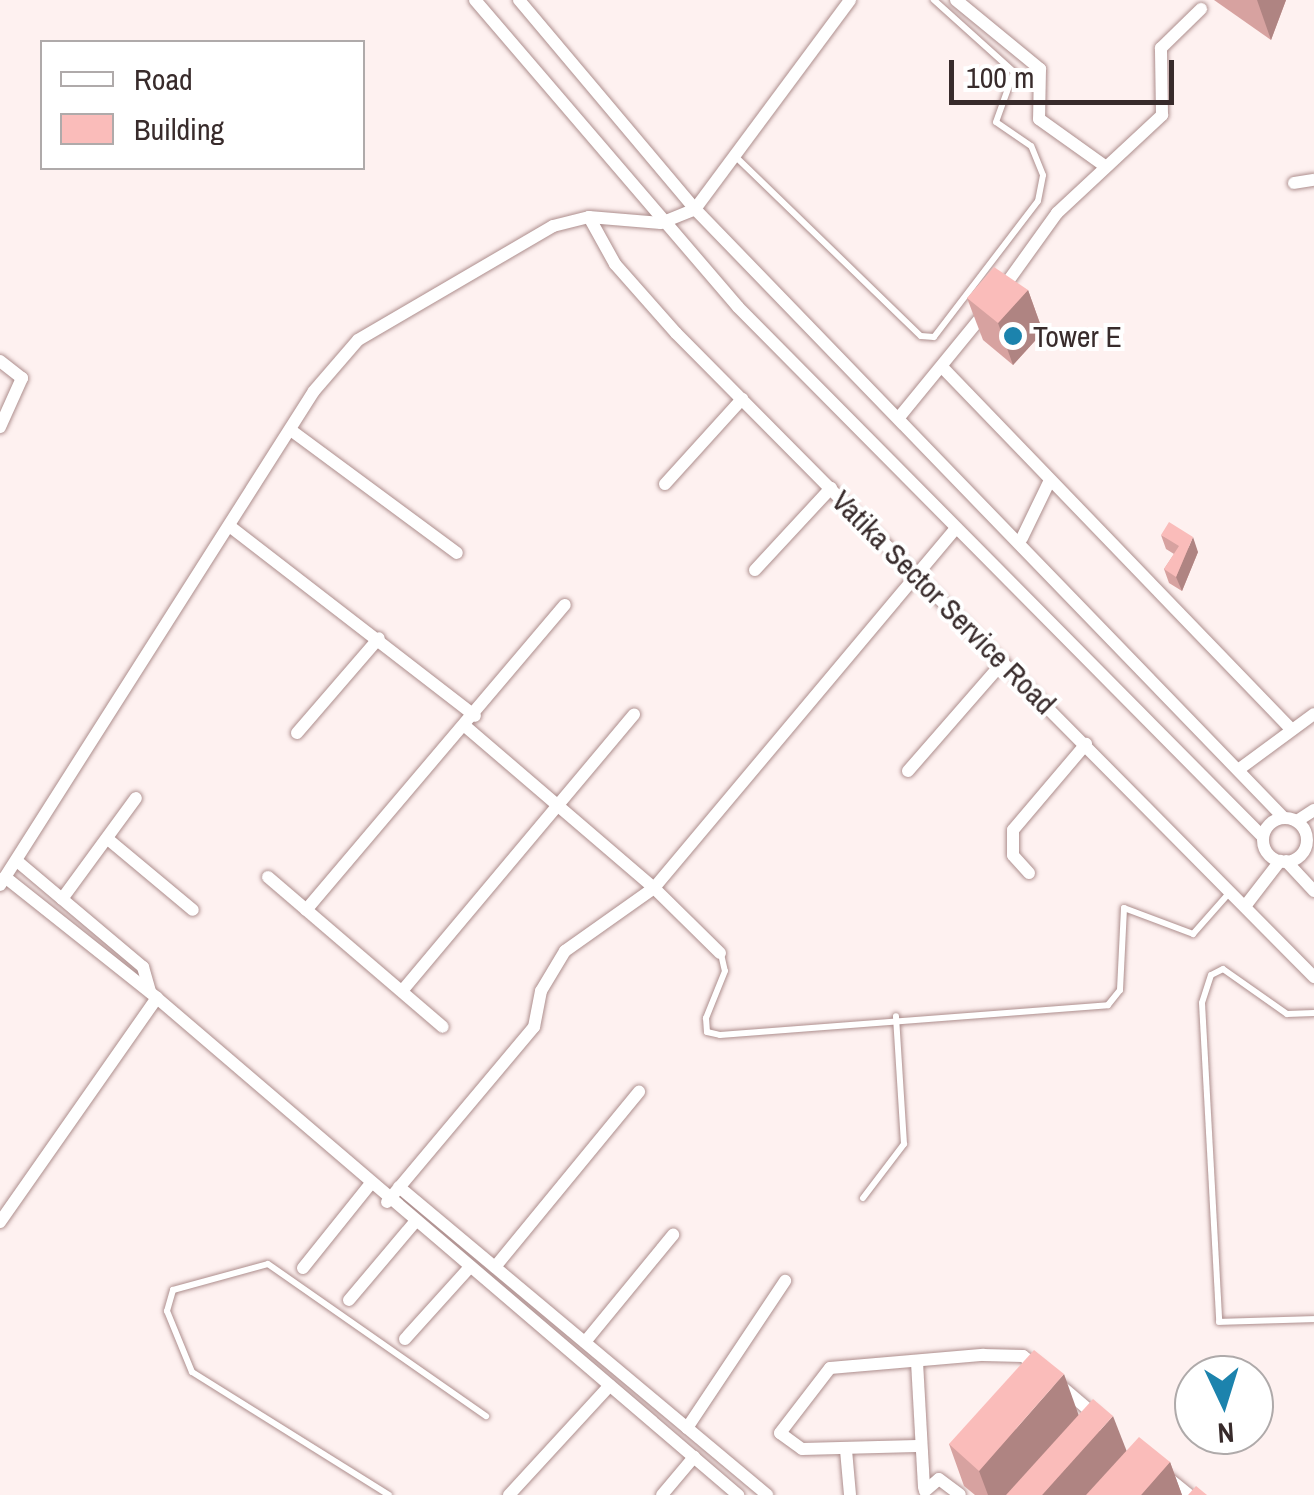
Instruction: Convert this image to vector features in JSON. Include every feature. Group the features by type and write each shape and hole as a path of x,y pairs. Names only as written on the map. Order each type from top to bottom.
{"street":[{"path":"475,0 661,223 955,530 1314,891"},
{"path":"519,0 695,209 1022,538 1310,842 1283,861 1246,905"},
{"path":"738,1495 388,1202 153,995 3,881 232,528 314,391 371,328 553,226 589,217 661,223 695,209 850,0"},
{"path":"956,0 1040,69 1039,120 1106,167"},
{"path":"901,414 944,369 1057,213 1162,115 1162,48 1201,9"},
{"path":"1294,183 1314,180"},
{"name":"Vatika Sector Service Road","path":"589,217 615,264 742,398 1314,977"},
{"path":"0,361 22,378 0,427"},
{"path":"944,369 1291,730"},
{"path":"665,484 742,398"},
{"path":"292,431 457,553"},
{"path":"1022,538 1050,480"},
{"path":"755,570 831,488"},
{"path":"232,528 379,638 471,722 558,810 654,888 720,953"},
{"path":"388,1202 534,1027 540,991 565,951 654,888 955,530"},
{"path":"306,910 471,722 565,604"},
{"path":"298,733 379,638"},
{"path":"908,771 1003,662"},
{"path":"1238,770 1314,714"},
{"path":"402,992 634,715"},
{"path":"1029,873 1013,855 1013,830 1086,744"},
{"path":"62,899 136,798"},
{"path":"1263,837 1290,819 1314,810"},
{"path":"108,840 193,910"},
{"path":"17,861 143,967 153,995"},
{"path":"268,877 443,1028"},
{"path":"0,1222 153,995"},
{"path":"495,1267 639,1092"},
{"path":"303,1268 370,1183"},
{"path":"399,1187 767,1495"},
{"path":"349,1300 414,1224"},
{"path":"585,1342 673,1235"},
{"path":"405,1340 468,1268"},
{"path":"688,1428 785,1280"},
{"path":"917,1446 846,1450 791,1446 781,1429 830,1368 1023,1356 1108,1426"},
{"path":"917,1362 917,1446 925,1492"},
{"path":"510,1495 610,1385"},
{"path":"1083,1428 1094,1414"},
{"path":"846,1450 850,1495"},
{"path":"662,1495 694,1457"},
{"path":"1148,1460 1189,1495"},
{"path":"925,1492 939,1479 960,1495"}],"lane":[{"path":"735,156 921,336 934,337 1038,201 1042,176 1030,146 996,122 1014,72 934,0"},
{"path":"720,953 726,970 707,1032 1116,1002 1124,908 1193,934 1231,891"},
{"path":"1314,1013 1287,1014 1223,970 1211,974 1202,1003 1219,1322 1314,1318"},
{"path":"862,1198 904,1144 896,1016"},
{"path":"389,1495 192,1372 167,1311 173,1290 268,1264 486,1416"}],"building":[{"path":"994,267 1028,290 998,323 967,298"},
{"path":"1169,522 1193,537 1176,577 1164,569 1179,546 1161,535"},
{"path":"1034,1350 1064,1374 979,1471 949,1444"},
{"path":"1093,1399 1113,1416 1042,1495 1006,1495"},
{"path":"1139,1437 1170,1462 1141,1495 1086,1495"},
{"path":"1196,1486 1207,1495 1188,1495"}],"place":[{"name":"Tower E","path":"1013,336"}]}
